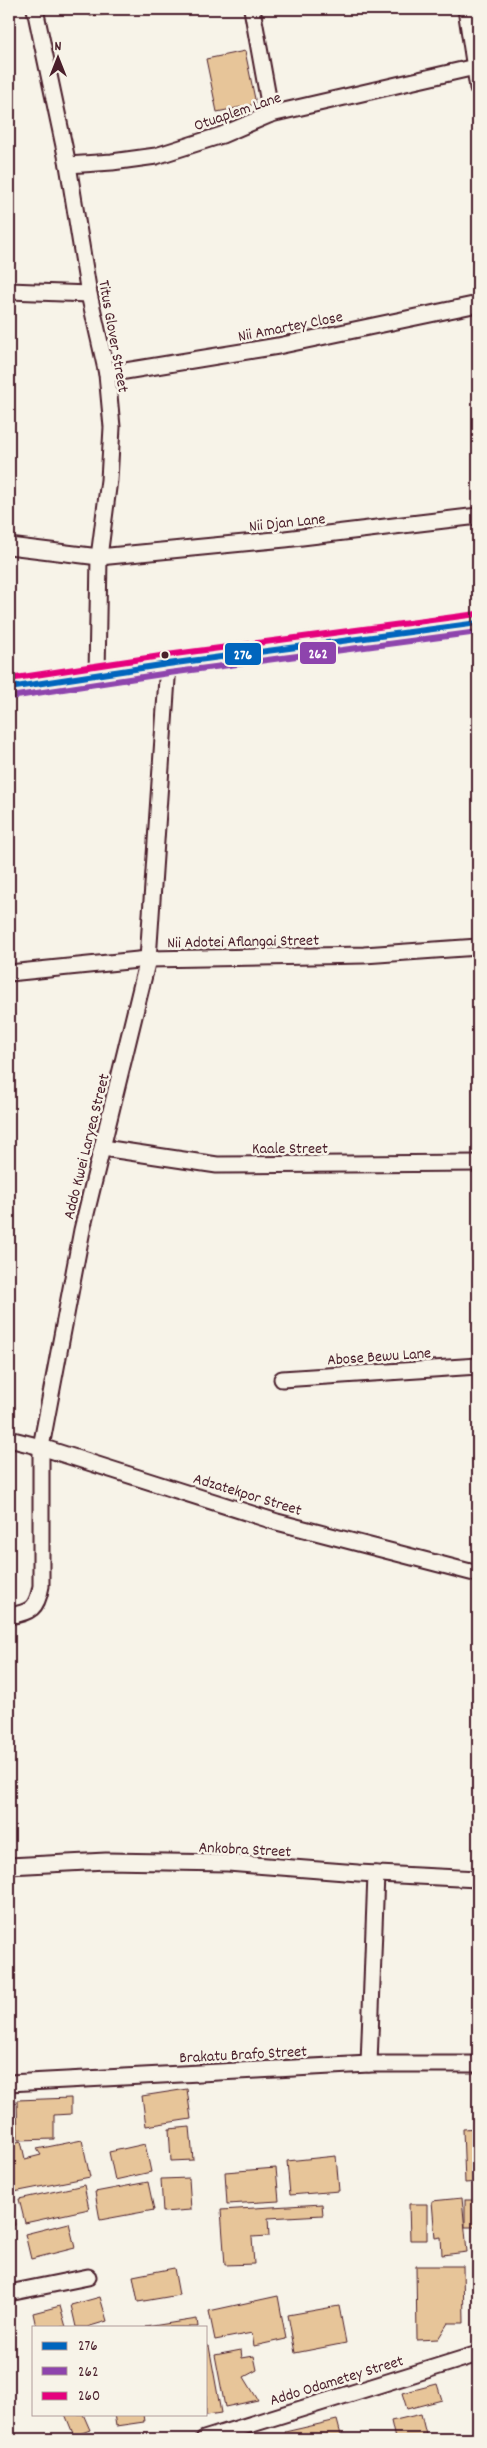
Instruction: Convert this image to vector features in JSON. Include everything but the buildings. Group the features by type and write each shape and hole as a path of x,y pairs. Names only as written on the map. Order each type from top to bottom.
{"street":[{"name":"Titus Glover Street","path":"35,9 68,165 89,294 107,374 112,428 109,480 99,557 97,674"},
{"path":"252,9 271,114"},
{"path":"466,9 478,88"},
{"name":"Otuaplem Lane","path":"68,165 156,156 222,135 271,114 474,66"},
{"path":"9,291 89,294"},
{"name":"Nii Amartey Close","path":"107,374 278,346 478,304"},
{"name":"Nii Djan Lane","path":"9,546 99,557 285,539 478,516"},
{"path":"9,688 168,664 478,623"},
{"name":"Addo Kwei Laryea Street","path":"9,1616 28,1612 34,1607 39,1596 41,1586 41,1447 82,1230 148,959 168,664"},
{"name":"Nii Adotei Aflangai Street","path":"9,973 148,959 364,955 478,947"},
{"name":"Kaale Street","path":"103,1148 217,1164 478,1163"},
{"name":"Abose Bewu Lane","path":"282,1379 478,1366"},
{"name":"Adzatekpor Street","path":"9,1439 41,1447 277,1522 478,1574"},
{"name":"Ankobra Street","path":"9,1866 106,1861 228,1862 376,1874 478,1879"},
{"path":"369,2064 376,1874"},
{"name":"Brakatu Brafo Street","path":"9,2083 369,2064 478,2064"},
{"path":"9,2293 88,2277"},
{"name":"Addo Odametey Street","path":"204,2439 478,2354"}],"transit line":[{"name":"260","path":"9,679 167,655 477,614"},
{"name":"276","path":"9,688 168,664 478,623"},
{"name":"262","path":"10,697 169,673 478,632"}]}
